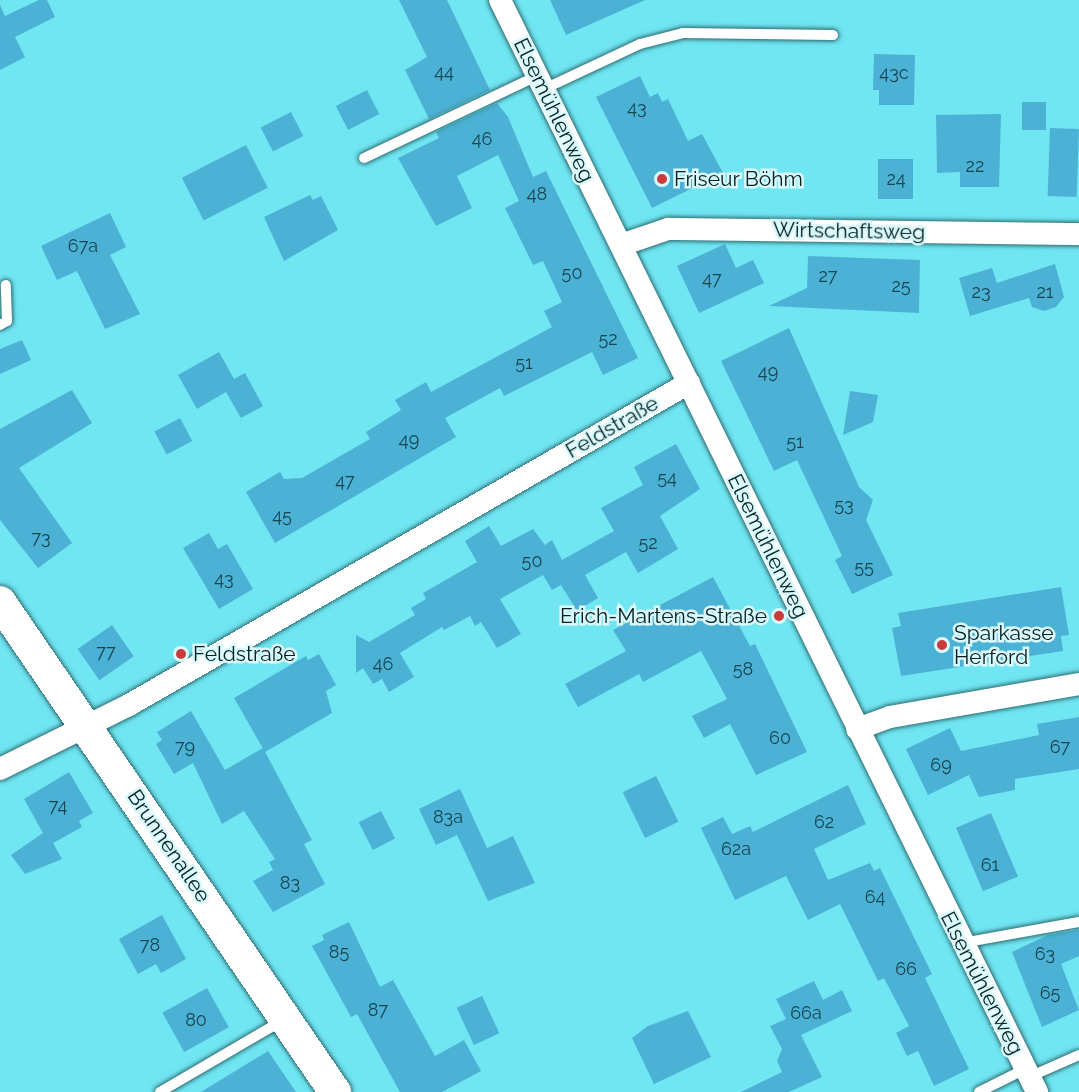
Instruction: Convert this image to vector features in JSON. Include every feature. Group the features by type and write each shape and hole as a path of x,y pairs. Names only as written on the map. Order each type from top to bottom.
{"street":[{"name":"Elsemühlenweg","path":"500,0 962,943 1031,1079"},
{"name":"Wirtschaftsweg","path":"621,245 668,229 1079,234"},
{"name":"Feldstraße","path":"0,769 139,699 689,383"},
{"name":"Brunnenallee","path":"0,602 86,724 335,1092"},
{"path":"857,729 890,717 1079,684"}],"lane":[{"path":"364,158 640,44 683,33 833,35"},
{"path":"0,325 7,321 6,285"},
{"path":"962,943 1079,922"},
{"path":"160,1092 286,1018"},
{"path":"979,1092 1031,1079 1079,1055"}],"building":[{"path":"39,0 47,0 55,17 15,37 25,57 0,70 0,5 5,16"},
{"path":"399,0 447,0 490,90 429,119 405,70 427,57"},
{"path":"550,0 645,0 566,35"},
{"path":"874,54 915,55 914,105 879,105 879,90 873,90"},
{"path":"640,76 650,97 658,93 662,102 668,99 688,141 702,134 723,173 652,208 596,97"},
{"path":"367,90 379,114 348,130 336,106"},
{"path":"1022,102 1046,102 1046,130 1022,130"},
{"path":"497,103 508,117 533,177 546,171 638,358 603,375 592,352 504,396 500,388 445,418 456,437 275,543 246,492 280,472 284,479 302,478 370,439 366,432 401,410 395,400 426,382 431,392 552,327 544,311 562,302 543,261 533,265 505,208 519,201 498,155 457,176 472,208 436,226 398,158 439,138 436,132"},
{"path":"291,112 303,136 273,151 261,127"},
{"path":"1001,114 999,187 960,187 960,172 937,173 936,115"},
{"path":"1050,128 1079,129 1077,197 1048,196"},
{"path":"246,145 268,188 204,220 182,178"},
{"path":"878,159 913,159 913,199 878,199"},
{"path":"310,195 313,200 321,196 338,230 284,261 264,217"},
{"path":"110,213 126,247 110,255 140,314 105,329 77,271 57,280 41,246"},
{"path":"725,244 736,268 753,260 764,283 699,313 677,266"},
{"path":"808,256 920,260 919,313 769,306 807,288"},
{"path":"1055,264 1064,297 1056,307 1044,311 1032,307 1029,298 970,316 959,278 992,268 997,283"},
{"path":"789,328 859,487 873,500 866,520 893,575 852,594 835,560 842,556 797,460 774,471 721,361"},
{"path":"22,340 31,360 0,374 0,349"},
{"path":"219,352 234,379 245,373 263,406 241,418 226,392 197,409 178,375"},
{"path":"72,390 92,423 19,468 72,543 38,568 0,520 0,429"},
{"path":"850,391 878,395 873,422 843,435"},
{"path":"180,418 192,441 167,455 154,432"},
{"path":"676,444 700,489 660,516 678,549 638,573 626,552 585,575 598,598 577,611 561,585 552,590 543,575 500,599 521,634 497,648 481,622 475,626 470,616 444,630 442,627 400,653 414,677 389,692 382,679 373,684 363,668 356,673 356,635 369,642 415,615 411,608 426,599 423,593 477,562 465,541 489,526 501,546 533,529 545,545 552,540 562,560 614,531 601,508 643,485 634,467"},
{"path":"209,533 218,549 227,544 253,589 219,609 183,548"},
{"path":"713,577 750,646 755,644 807,752 756,775 730,724 704,738 692,716 727,699 701,651 643,682 639,674 578,707 565,684 626,651 613,630"},
{"path":"1061,587 1069,635 1061,636 1063,651 901,676 892,628 901,626 898,613"},
{"path":"112,625 134,656 99,680 78,649"},
{"path":"319,654 336,685 326,691 332,713 265,752 234,698 306,656 308,660"},
{"path":"191,711 225,770 263,748 312,840 304,844 325,884 273,912 253,881 273,870 269,862 275,859 244,811 222,824 193,763 174,774 156,744 162,740 157,732"},
{"path":"1079,717 1079,769 1015,779 1015,790 979,797 969,775 928,795 906,749 950,728 961,751 1039,735 1037,724"},
{"path":"69,772 93,813 79,821 82,827 53,843 62,859 25,874 11,855 43,833 24,799"},
{"path":"656,776 678,822 645,838 623,792"},
{"path":"848,785 866,824 814,849 828,880 870,863 874,871 880,868 932,974 925,978 969,1069 934,1086 918,1051 907,1056 896,1033 909,1026 884,978 878,981 840,904 808,920 786,876 735,900 701,828 723,817 732,834 750,826 753,832"},
{"path":"460,789 487,848 513,836 535,883 488,901 457,835 436,845 419,809"},
{"path":"381,811 395,839 373,850 359,822"},
{"path":"991,813 1018,877 983,891 956,828"},
{"path":"162,915 186,959 161,973 156,964 138,974 119,939"},
{"path":"349,922 380,987 393,980 435,1056 464,1040 481,1071 442,1092 400,1092 357,1014 351,1017 312,946 324,940 322,935"},
{"path":"1079,930 1079,956 1061,964 1079,1010 1042,1027 1012,952 1048,935"},
{"path":"814,981 823,1000 842,990 852,1011 801,1035 822,1077 789,1092 741,1092 782,1072 777,1061 782,1049 770,1026 786,1019 776,999"},
{"path":"207,988 229,1027 184,1052 162,1013"},
{"path":"482,996 499,1033 474,1045 457,1008"},
{"path":"688,1011 711,1057 654,1084 632,1038 648,1026"},
{"path":"268,1051 296,1092 201,1092"}],"place":[{"name":"Friseur Böhm","path":"662,179"},
{"name":"Erich-Martens-Straße","path":"779,616"},
{"name":"Sparkasse Herford","path":"942,645"},
{"name":"Feldstraße","path":"181,654"}]}
